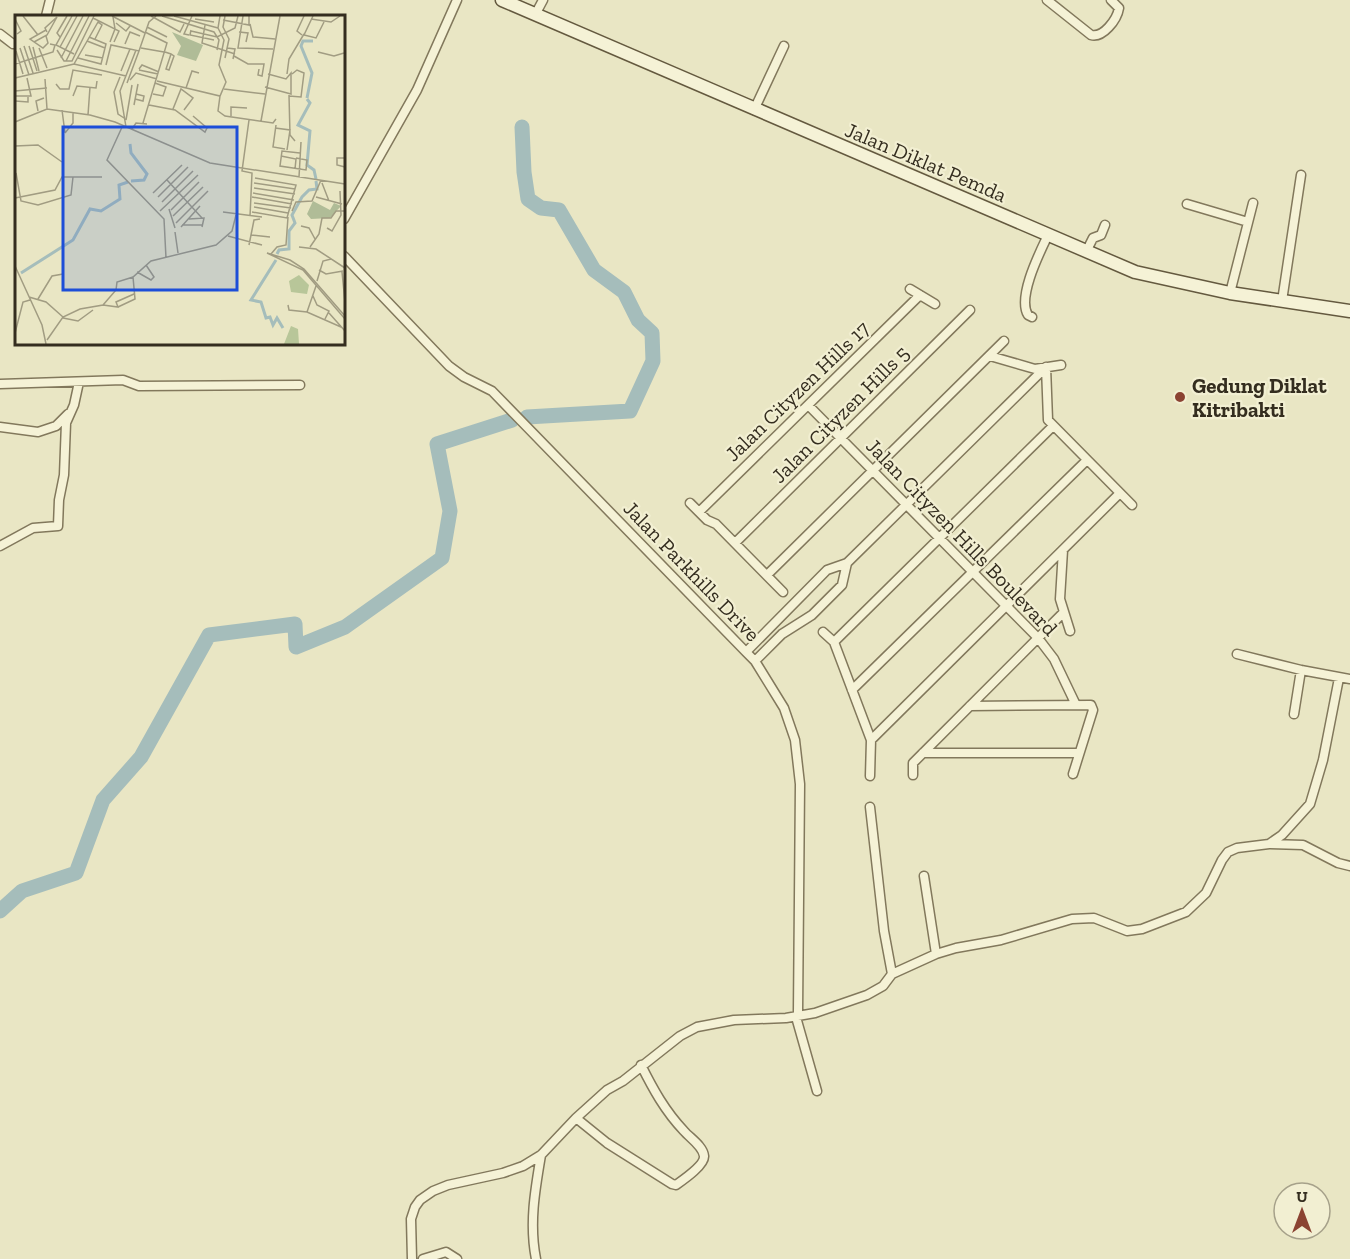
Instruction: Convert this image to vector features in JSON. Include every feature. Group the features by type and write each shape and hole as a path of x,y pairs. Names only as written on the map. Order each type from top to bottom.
{"street":[{"path":"46,15 50,0"},
{"path":"345,217 417,90 457,0"},
{"name":"Jalan Diklat Pemda","path":"502,0 1135,272 1230,293 1350,311"},
{"path":"535,15 543,0"},
{"path":"1047,0 1091,35 1096,36 1102,34 1118,14 1119,8 1111,0"},
{"path":"0,34 15,44"},
{"path":"754,110 784,46"},
{"path":"1282,301 1301,175"},
{"path":"1230,293 1252,203"},
{"path":"1187,204 1248,222"},
{"path":"1086,252 1093,238 1101,235 1105,225"},
{"path":"1032,317 1025,309 1027,292 1034,266 1048,235"},
{"name":"Jalan Parkhills Drive","path":"345,257 449,366 464,377 492,391 755,661 784,708 795,741 800,784 797,1015 817,1091"},
{"path":"910,289 935,304"},
{"name":"Jalan Cityzen Hills 17","path":"699,512 920,295"},
{"name":"Jalan Cityzen Hills 5","path":"735,543 970,310"},
{"path":"767,575 1004,341"},
{"path":"990,356 1035,369 1061,365"},
{"path":"746,652 827,570 847,563 1046,367"},
{"path":"1046,367 1048,420 1132,505"},
{"path":"0,384 123,380 140,386 300,385"},
{"path":"0,546 33,528 58,526 59,500 64,475 66,423 79,382"},
{"name":"Jalan Cityzen Hills Boulevard","path":"808,405 1038,638 1054,659 1076,705"},
{"path":"0,427 38,432 56,426 71,413"},
{"path":"834,642 1053,426"},
{"path":"852,690 1087,460"},
{"path":"871,741 1120,493"},
{"path":"690,503 707,520 716,524 783,592"},
{"path":"1063,550 1060,599 1070,631"},
{"path":"755,661 782,634 812,615 842,585 847,563"},
{"path":"913,775 913,763 1064,612"},
{"path":"823,632 834,642 871,741 870,776"},
{"path":"1237,654 1350,679"},
{"path":"1294,714 1301,670"},
{"path":"1269,844 1282,835 1310,804 1323,760 1339,678"},
{"path":"970,706 1091,705 1093,710 1073,774"},
{"path":"923,753 1078,753"},
{"path":"870,807 884,931 892,974"},
{"path":"412,1259 411,1219 420,1200 448,1185 503,1173 522,1166 541,1155 576,1118 607,1090 623,1081 680,1036 697,1027 734,1020 815,1013 867,995 883,986 892,974 936,954 1001,940 1072,919 1094,918 1127,931 1142,929 1186,912 1196,904 1206,893 1222,860 1228,852 1237,848 1269,844 1303,845 1338,863 1350,866"},
{"path":"924,876 936,954"},
{"path":"576,1118 607,1143 672,1184 676,1185 682,1181 703,1162 704,1156 701,1148 669,1116 641,1065"},
{"path":"536,1259 532,1240 532,1219 541,1155"},
{"path":"423,1259 446,1252 457,1259"}],"waterway":[{"path":"522,127 528,199 541,208 559,210 594,270 624,292 638,320 652,333 653,361 630,411 527,417"},
{"path":"0,911 22,891 76,873 103,800 141,757 209,635 295,624 296,647 345,627 442,558 450,511 437,444 512,420"}],"place":[{"name":"Gedung Diklat Kitribakti","path":"1180,397"}]}
